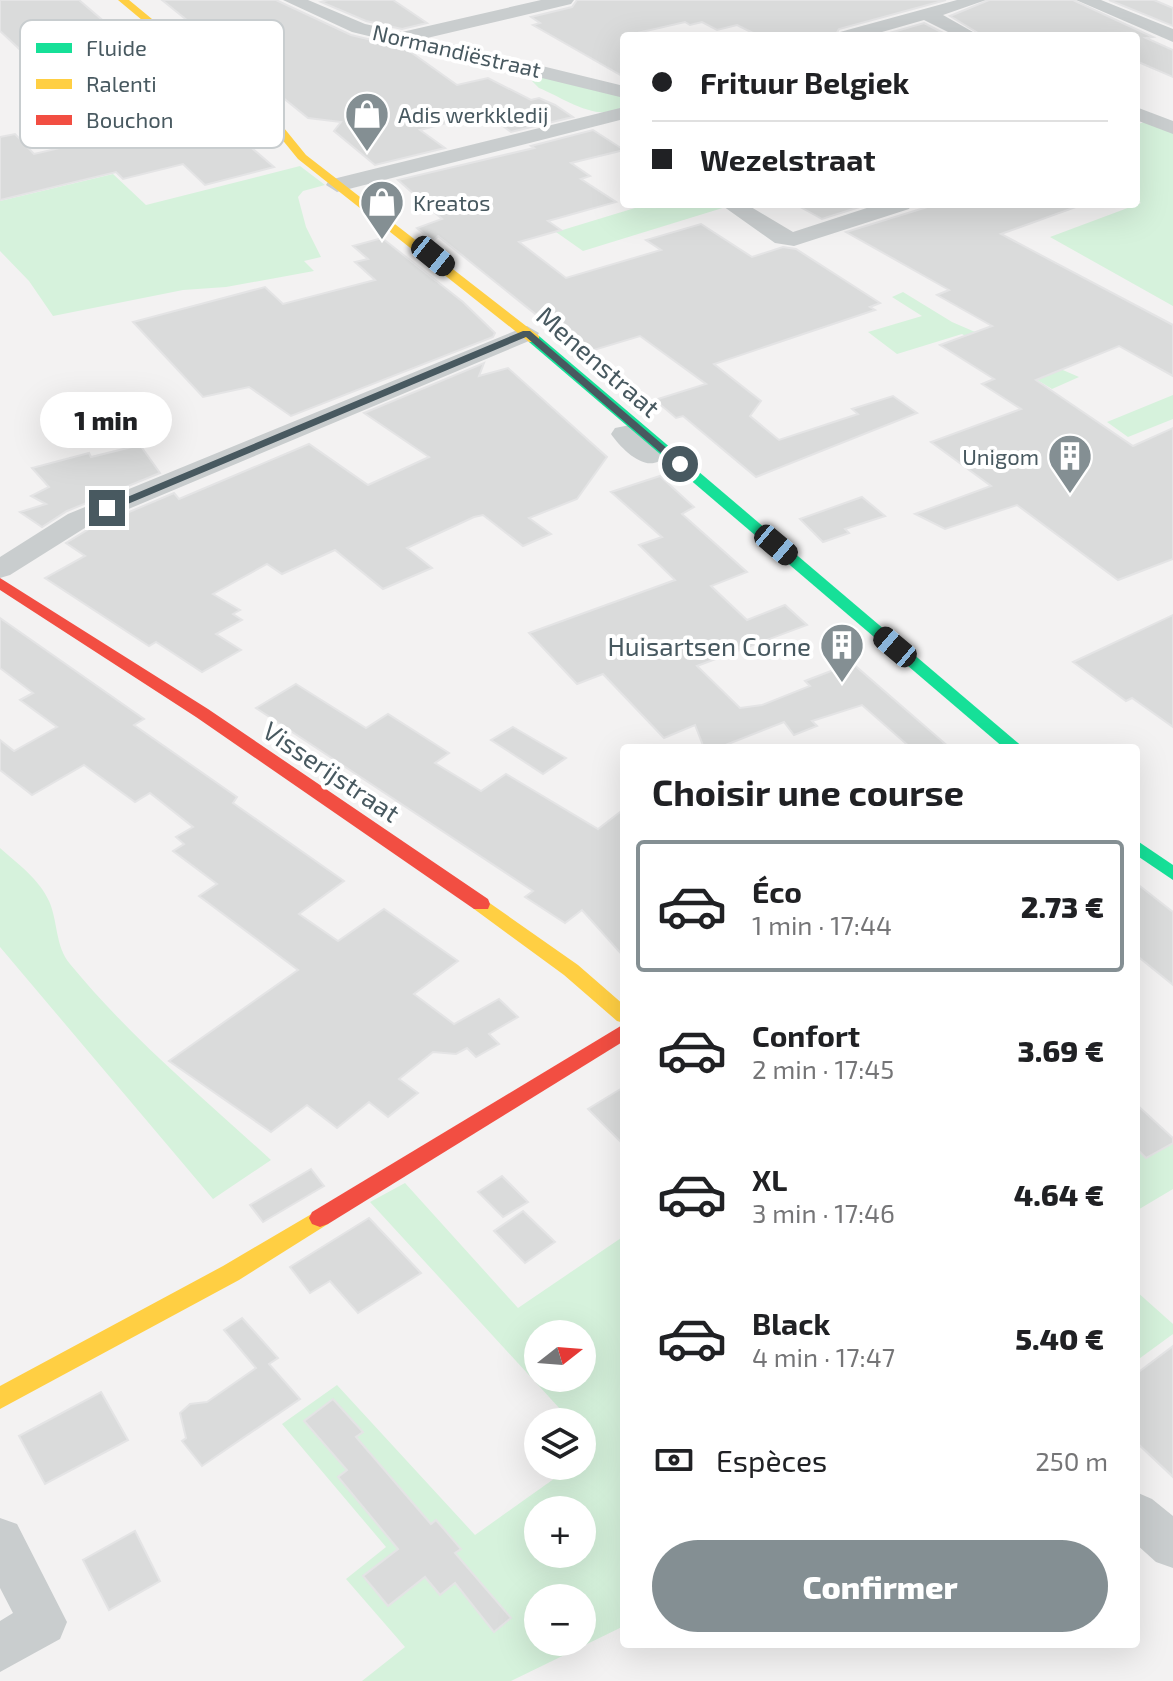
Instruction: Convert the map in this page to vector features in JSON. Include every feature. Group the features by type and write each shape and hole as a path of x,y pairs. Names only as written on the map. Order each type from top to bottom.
{"main road":[{"name":"Menenstraat","path":"123,0 147,20"},
{"name":"Menenstraat","path":"284,135 302,157 346,183 402,234 527,333 1010,744"},
{"name":"Visserijstraat","path":"0,583 101,645 367,826 557,958 620,1013"},
{"path":"1140,849 1173,874"},
{"path":"0,1398 231,1273 620,1033"}],"street":[{"name":"Normandiëstraat","path":"292,0 359,28 545,70 620,91"},
{"path":"398,38 565,0"},
{"path":"861,32 977,0"},
{"path":"1085,0 1173,36"},
{"path":"926,14 963,32"},
{"path":"1142,116 1173,107"},
{"path":"346,183 620,114"},
{"path":"1142,116 1173,128"},
{"path":"597,120 620,133"},
{"path":"737,208 783,238 794,239 889,208"},
{"path":"0,569 78,520 527,333"},
{"path":"1140,1517 1173,1546"},
{"path":"0,1540 43,1622 0,1648"}],"green space":[{"path":"541,73 620,95 620,107 606,112 583,108 539,88 532,81"},
{"path":"1144,122 1173,133 1173,306 1050,237 1128,208 1140,208 1140,124"},
{"path":"300,166 325,185 303,191 298,197 306,227 321,257 304,261 314,271 226,287 183,290 53,316 29,281 0,251 0,201 113,174 146,205"},
{"path":"635,208 723,208 583,251 556,232"},
{"path":"903,292 952,322 1079,377 1052,389 962,334 897,354 868,332 922,316 892,297"},
{"path":"1173,395 1173,419 1128,437 1107,422"},
{"path":"0,848 28,872 45,893 65,957 93,991 167,1065 271,1160 213,1199 0,947"},
{"path":"1173,1143 1173,1189 1140,1209 1140,1153 1146,1158"},
{"path":"405,1183 518,1308 620,1239 620,1628 596,1640 596,1584 524,1584 524,1656 562,1656 511,1681 362,1681 405,1647 346,1579 386,1547 282,1424 337,1385 475,1535 524,1500 524,1568 596,1568 596,1496 530,1496 552,1480 596,1480 596,1408 559,1408 544,1392 596,1392 596,1320 524,1320 524,1370 370,1202"},
{"path":"1140,1295 1173,1324 1173,1334 1140,1358"}],"building":[{"path":"0,0 79,0 102,20 20,20 20,50 0,31"},
{"path":"162,0 276,0 351,35 405,48 457,85 488,78 531,100 539,98 555,105 573,117 511,132 485,113 420,130 445,148 375,165 334,131 341,122 308,118 284,99 284,20 187,20"},
{"path":"393,0 427,23 402,29 366,21 321,2"},
{"path":"577,0 946,0 837,32 751,32 737,25 717,30 702,22 690,25 685,22 641,32 620,32 620,75 533,25 540,23 531,17 572,7"},
{"path":"989,0 1073,0 1153,37 1146,38 1173,50 1173,77 1140,63 1140,32 976,32 950,16"},
{"path":"1109,0 1154,0 1173,8 1173,26"},
{"path":"924,23 941,32 893,32"},
{"path":"593,130 620,147 620,151 571,163 590,176 581,179 616,202 548,221 561,230 519,242 566,278 661,250 646,240 701,224 752,257 783,247 796,249 880,303 870,307 875,310 714,364 761,401 750,416 779,440 858,414 852,409 893,396 917,413 756,477 683,416 676,418 655,400 706,384 640,336 584,353 438,236 433,241 417,228 442,219 398,180 534,148 531,146"},
{"path":"15,134 20,139 20,148 28,148 34,154 60,148 252,148 274,167 205,185 183,164 123,179 116,172 0,200 0,137"},
{"path":"802,208 856,208 822,219"},
{"path":"924,208 1073,208 1001,234 1173,325 1173,376 1119,346 1036,380 1133,446 1173,428 1173,559 1118,580 1017,505 945,529 915,514 991,486 931,442 1021,409 982,384 994,379 940,345 992,326 937,295 949,290 846,232"},
{"path":"382,238 463,302 495,333 493,337 291,416 249,387 203,397 133,322 265,287 283,304 375,280 355,262 368,259 353,246"},
{"path":"484,363 479,376 508,368 607,457 577,499 529,518 551,534 523,546 483,515 474,517 407,548 432,568 383,589 335,550 282,574 267,564 213,594 240,610 233,614 242,620 216,634 241,650 202,672 156,642 149,646 45,578 85,556 66,543 89,529 174,493 179,499 309,444 368,485 429,457 364,413"},
{"path":"140,445 160,473 67,511 42,527 20,512 46,504 31,496 49,487 32,468 89,453 91,457"},
{"path":"660,476 694,507 682,514 747,572 711,586 747,620 785,605 807,625 697,666 740,708 762,705 810,686 805,681 852,663 945,744 906,744 862,705 812,721 817,726 794,735 784,722 728,744 702,744 695,725 664,738 603,674 577,684 529,633 675,580 639,545 662,537 611,492"},
{"path":"862,497 885,516 845,529 849,533 823,542 800,519"},
{"path":"1173,615 1173,727 1132,698 1126,701 1073,662"},
{"path":"0,618 144,719 134,725 237,797 233,803 344,881 299,914 338,941 384,909 458,961 414,994 454,1024 499,999 518,1017 489,1034 499,1044 476,1057 467,1048 456,1054 433,1052 399,1079 418,1093 388,1117 369,1102 337,1128 307,1105 271,1132 169,1061 298,970 199,896 217,884 173,851 184,844 176,837 193,827 150,793 135,802 84,765 32,795 0,770 0,740 14,751 57,727 20,700 33,693 0,668"},
{"path":"296,684 366,728 388,714 449,753 435,763 481,791 506,774 598,829 620,812 620,953 582,910 565,923 525,897 533,891 256,708"},
{"path":"513,727 566,758 543,774 491,740"},
{"path":"1140,886 1173,912 1173,985 1140,958"},
{"path":"620,1089 620,1141 588,1109"},
{"path":"1140,1108 1173,1138 1173,1143 1146,1158 1140,1152"},
{"path":"311,1169 324,1186 263,1222 250,1205"},
{"path":"502,1176 528,1202 503,1217 478,1192"},
{"path":"523,1211 555,1242 525,1263 494,1231"},
{"path":"369,1218 421,1273 358,1313 330,1281 310,1293 290,1267"},
{"path":"242,1318 278,1358 269,1364 300,1399 202,1466 182,1441 186,1438 180,1413 190,1404 207,1402 256,1368 224,1330"},
{"path":"1173,1346 1173,1477 1140,1446 1140,1371"},
{"path":"101,1392 128,1440 45,1484 19,1436"},
{"path":"333,1399 363,1432 356,1437 431,1524 436,1520 461,1549 455,1553 511,1618 494,1632 455,1583 440,1595 425,1577 388,1606 363,1576 398,1549 338,1477 347,1470 304,1421"},
{"path":"135,1531 160,1581 109,1610 83,1560"}],"traffic: fast":[{"path":"534,339 1010,744"},
{"path":"1140,849 1173,874"}],"traffic: slow":[{"path":"123,0 147,20"},
{"path":"284,135 302,157 534,339"},
{"path":"481,904 571,970 620,1013"},
{"path":"0,1398 231,1273 320,1218"}],"traffic: jam":[{"path":"0,583 202,713 481,904"},
{"path":"320,1218 620,1033"}],"place":[{"name":"Adis werkkledij","path":"367,153"},
{"name":"Kreatos","path":"382,241"},
{"name":"Unigom","path":"1070,495"},
{"name":"Huisartsen Corne","path":"842,684"}],"route":[{"path":"107,508 527,333 680,464"}]}
